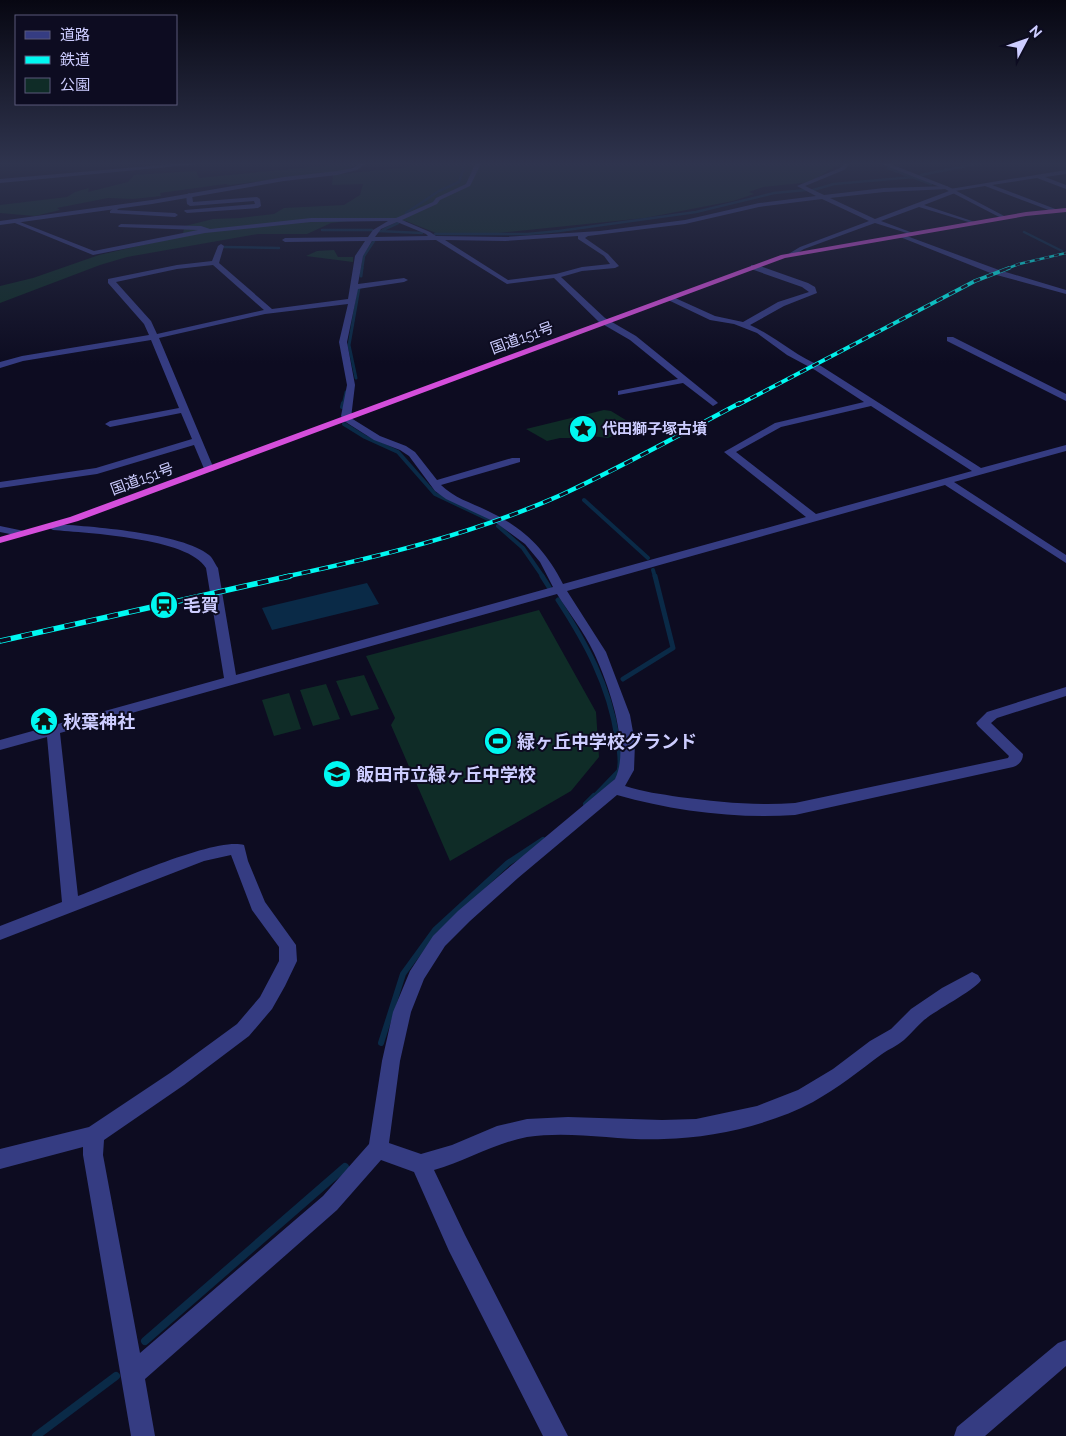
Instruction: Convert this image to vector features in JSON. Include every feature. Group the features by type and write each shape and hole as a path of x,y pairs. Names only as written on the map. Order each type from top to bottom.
{"highway":[{"name":"国道151号","path":"0,540 20,533 53,526 792,254 942,229"}],"street":[{"path":"33,229 89,252 232,229"},
{"path":"129,245 122,242 123,240 142,229"},
{"path":"132,1375 330,1202 378,1149 384,1119 391,1061 402,1012 416,976 425,962 439,941 464,916 621,782 627,770 628,743 623,715 600,652 560,590 545,561 529,542 490,515 450,497 434,484 412,454 377,438 347,419 351,385 342,342 352,301 358,256 372,239 375,231 379,229"},
{"path":"418,229 508,282 556,276 582,269 615,266 606,254 580,238"},
{"path":"550,237 580,238 635,229"},
{"path":"792,254 802,248 853,229"},
{"path":"897,229 911,234"},
{"path":"285,240 505,239 600,234"},
{"path":"902,236 996,272 1066,292"},
{"path":"215,263 221,246"},
{"path":"209,469 148,323 111,282 177,267 215,263 270,311"},
{"path":"744,325 781,304 813,293 812,289 754,267"},
{"path":"556,276 606,322 633,338 713,403"},
{"path":"354,287 404,280"},
{"path":"670,299 713,318 736,322 751,330 763,333 775,344 805,363 818,368 980,472"},
{"path":"0,364 154,337 270,311 352,301"},
{"path":"950,339 1066,398"},
{"path":"621,393 684,380"},
{"path":"816,519 729,452 778,425 871,403"},
{"path":"110,424 184,410"},
{"path":"0,485 97,471 196,441"},
{"path":"0,745 1066,448"},
{"path":"434,484 516,460"},
{"path":"947,482 1066,560"},
{"path":"53,526 110,532 152,540 186,548 205,556 212,568 231,682"},
{"path":"0,529 20,533"},
{"path":"614,788 632,795 726,810 766,812 795,809 1013,762 1016,754 984,723 992,715 1066,690"},
{"path":"54,731 71,906"},
{"path":"0,933 200,856 221,850 238,850 240,861 258,905 286,945 288,952 288,961 276,986 266,1003 243,1030 177,1078 94,1135 0,1159"},
{"path":"378,1149 421,1164 453,1155 497,1136 527,1128 568,1126 662,1130 687,1128 757,1115 805,1096 840,1075 877,1047 897,1035 917,1016 948,993 972,980"},
{"path":"94,1135 94,1155 143,1436"},
{"path":"421,1164 457,1243 556,1436"},
{"path":"966,1436 1066,1351"}],"green space":[{"path":"184,229 318,229 307,234 258,234 127,257 100,265 0,303 0,286 33,278 99,255 182,236"},
{"path":"426,229 538,229 499,233 436,233"},
{"path":"334,250 338,257 353,257 353,262 306,256 317,251"},
{"path":"604,410 611,411 629,422 630,428 608,438 574,434 570,438 547,441 526,429"},
{"name":"緑ヶ丘中学校グランド","path":"539,610 596,712 599,757 571,791 450,861 391,725 395,718 366,656"},
{"path":"364,675 379,709 351,716 336,681"},
{"path":"326,684 340,719 313,726 300,690"},
{"path":"289,693 301,729 274,736 262,700"}],"water":[{"path":"367,583 379,604 272,630 262,608"}],"waterway":[{"path":"435,234 528,234 573,229"},
{"path":"322,230 372,230"},
{"path":"378,231 422,233"},
{"path":"1024,232 1062,251"},
{"path":"362,269 364,256 374,241"},
{"path":"223,247 279,248"},
{"path":"361,276 362,268"},
{"path":"356,378 349,345 359,288"},
{"path":"343,405 346,392"},
{"path":"342,407 343,403"},
{"path":"344,424 365,437 398,452 435,494 488,519"},
{"path":"584,500 648,558"},
{"path":"498,526 523,548 543,577"},
{"path":"653,570 655,577"},
{"path":"542,576 549,587"},
{"path":"623,679 673,648 655,576"},
{"path":"558,600 578,632 595,665 608,700 619,745 619,771 593,798"},
{"path":"586,804 594,796"},
{"path":"381,1043 403,974 435,930 508,863 543,840"},
{"path":"145,1341 345,1167"},
{"path":"36,1436 116,1376"}],"railway":[{"path":"1006,269 1066,253"},
{"path":"738,405 975,281 1009,268"},
{"path":"284,577 390,553 459,533 528,509 606,473 740,403"},
{"path":"0,641 290,576"}],"place":[{"name":"代田獅子塚古墳","path":"583,429"},
{"name":"毛賀","path":"164,605"},
{"name":"秋葉神社","path":"44,721"},
{"name":"緑ヶ丘中学校グランド","path":"498,741"},
{"name":"飯田市立緑ヶ丘中学校","path":"337,774"}]}
